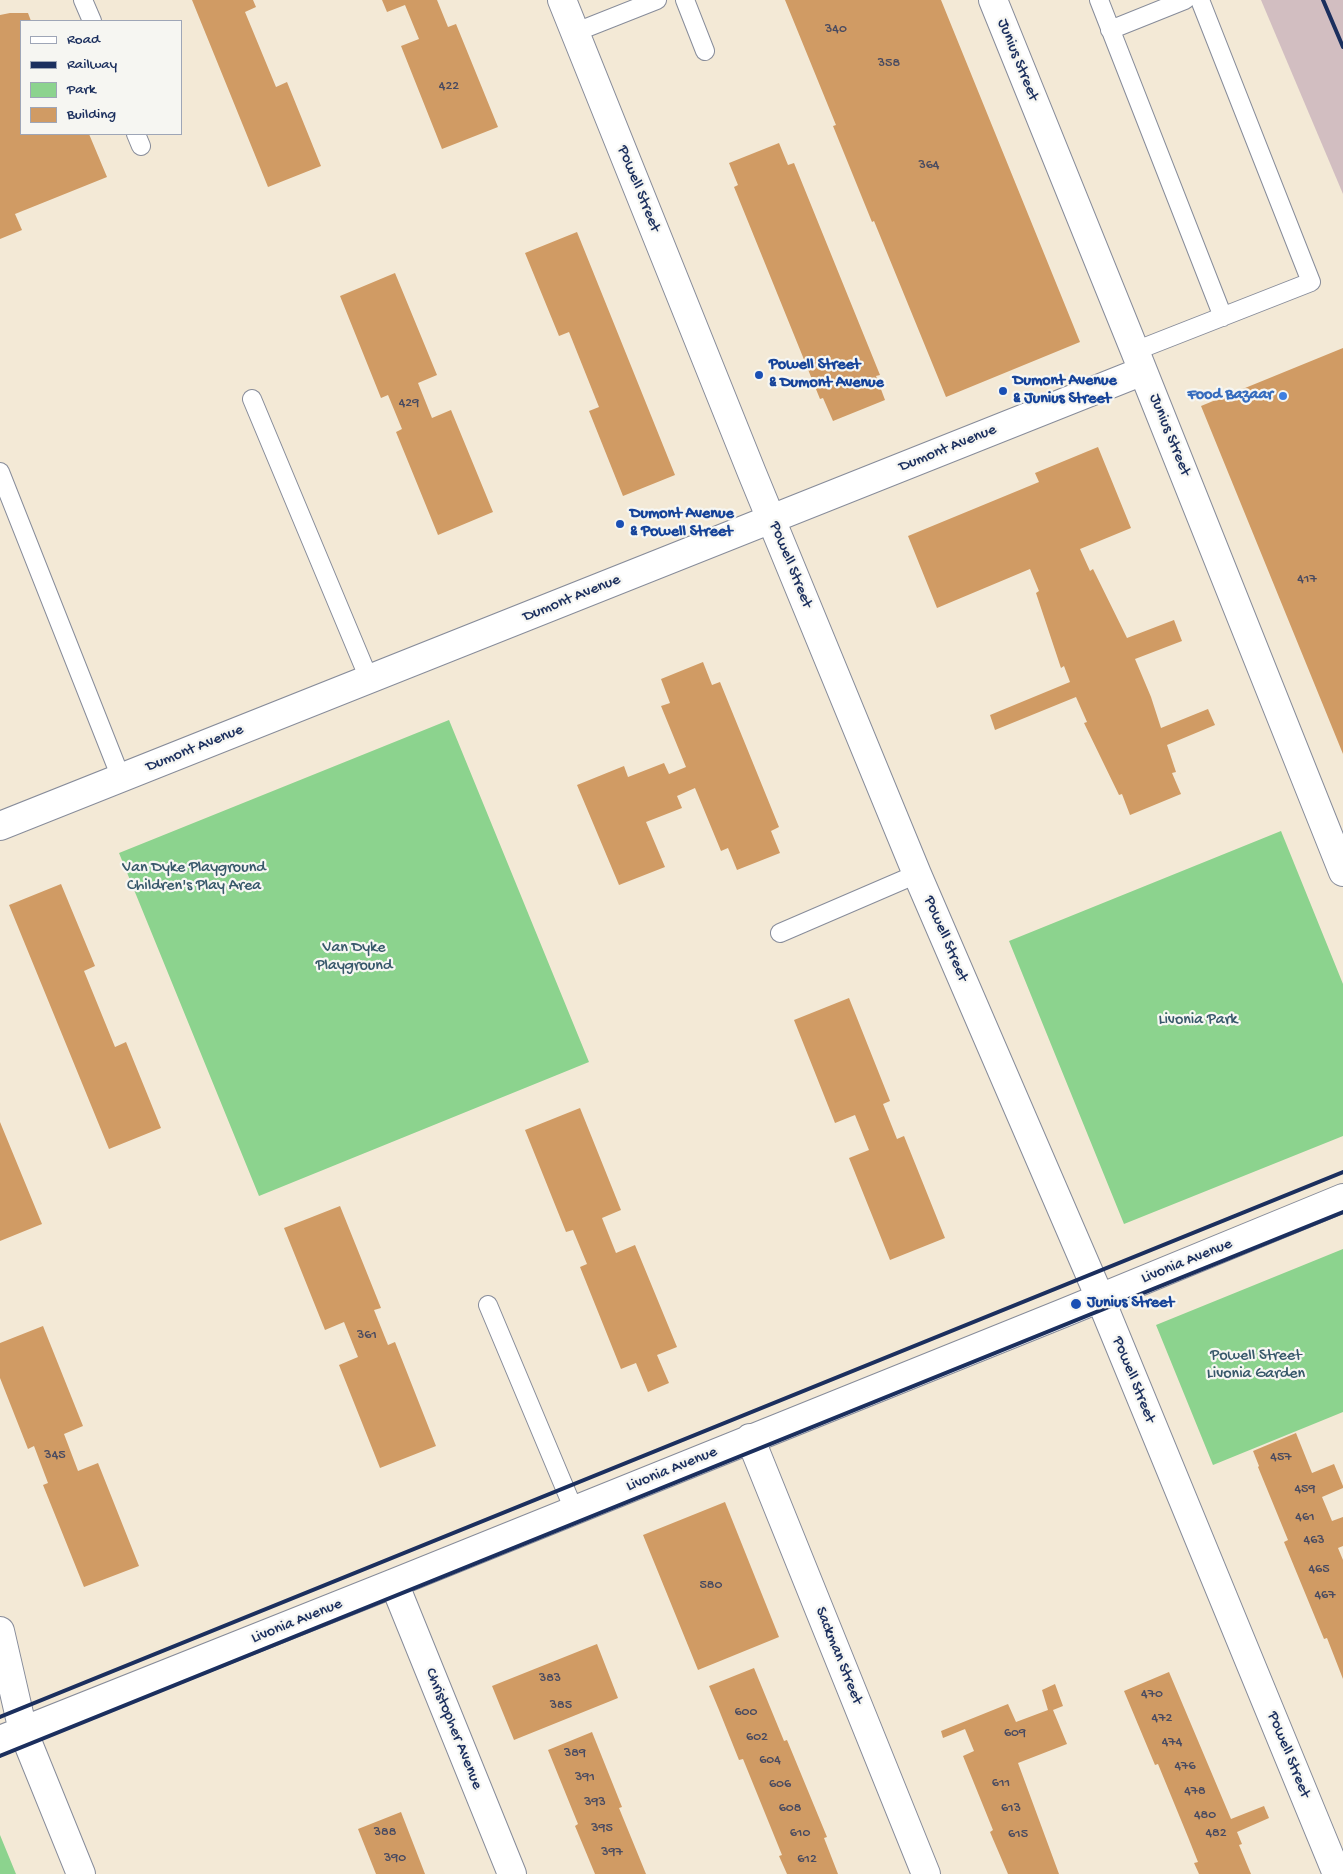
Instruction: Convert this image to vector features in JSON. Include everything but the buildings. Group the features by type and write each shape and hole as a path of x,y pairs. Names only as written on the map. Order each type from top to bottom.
{"street":[{"name":"Powell Street","path":"562,0 771,520 917,874 1100,1298 1337,1874"},
{"name":"Junius Street","path":"993,0 1343,872"},
{"name":"Dumont Avenue","path":"0,826 771,520 1139,361"},
{"name":"Livonia Avenue","path":"11,1735 394,1584 1343,1198"},
{"name":"Sackman Street","path":"750,1438 926,1874"},
{"name":"Christopher Avenue","path":"394,1584 512,1874"},
{"path":"0,1631 11,1735"},
{"path":"0,1696 11,1735 80,1874"}],"lane":[{"path":"83,0 92,20"},
{"path":"576,32 657,0"},
{"path":"685,0 705,51"},
{"path":"1098,0 1223,317"},
{"path":"1110,30 1185,0"},
{"path":"1139,361 1223,317 1311,282 1200,0"},
{"path":"252,399 369,680"},
{"path":"0,472 121,778"},
{"path":"780,933 917,874"},
{"path":"488,1305 574,1510"}],"shaded area":[{"path":"1261,0 1343,0 1343,194"}],"green space":[{"name":"Van Dyke Playground","path":"449,720 589,1062 259,1196 119,853"},
{"name":"Livonia Park","path":"1281,831 1343,984 1343,1136 1124,1224 1009,941"},
{"name":"Powell Street Livonia Garden","path":"1343,1249 1343,1412 1213,1465 1156,1325"},
{"path":"0,1835 16,1874 0,1874"}],"railway":[{"path":"1323,0 1343,47"},
{"path":"0,1717 1343,1172"},
{"path":"0,1756 1343,1212"}],"place":[{"name":"Powell Street & Dumont Avenue","path":"759,375"},
{"name":"Dumont Avenue & Junius Street","path":"1003,391"},
{"name":"Food Bazaar","path":"1283,396"},
{"name":"Dumont Avenue & Powell Street","path":"620,524"},
{"name":"Junius Street","path":"1076,1304"}],"park label":[{"name":"Van Dyke Playground Children's Play Area","path":"194,878"}]}
